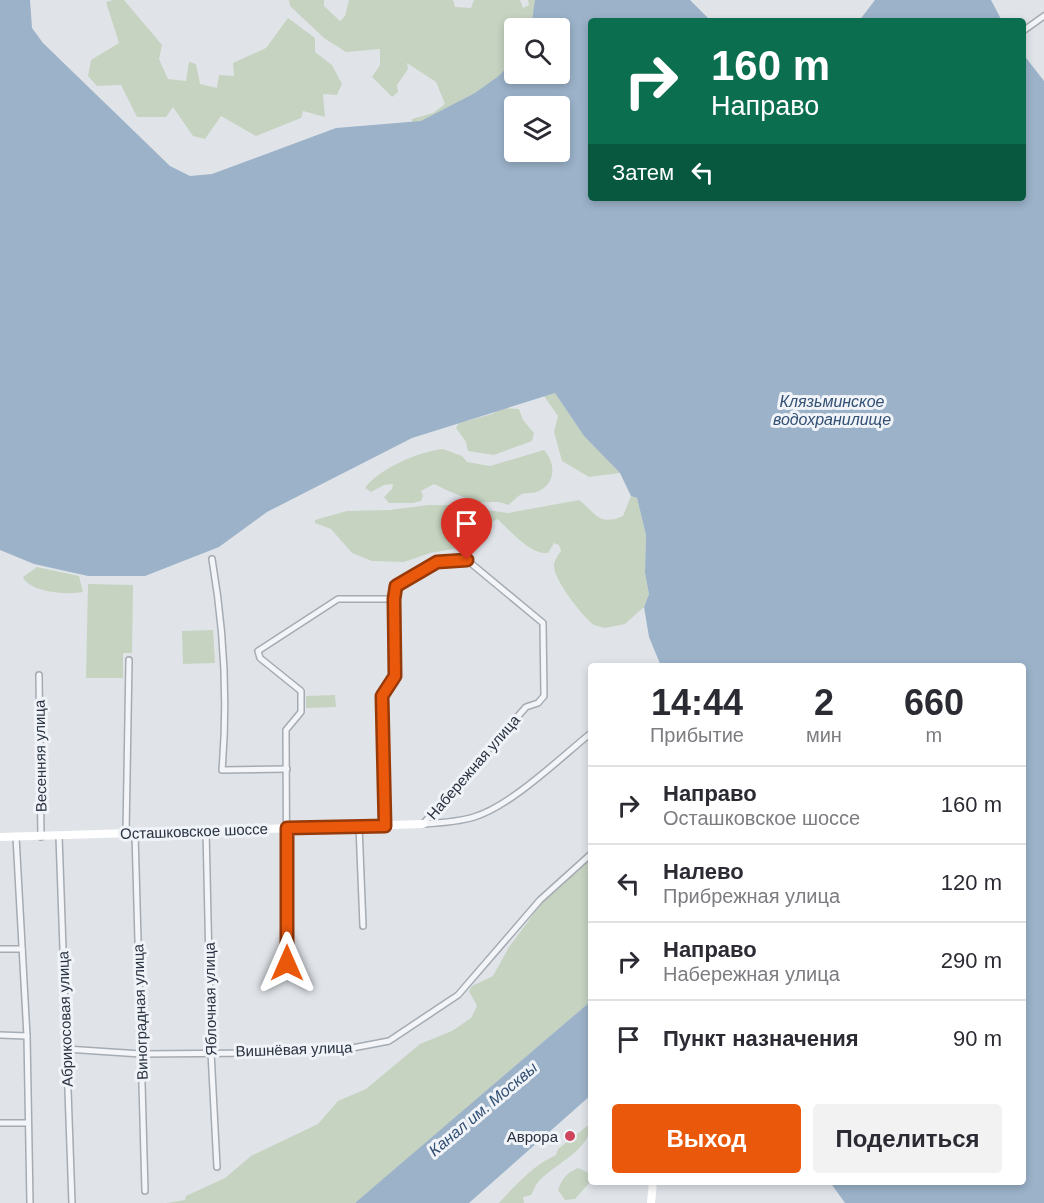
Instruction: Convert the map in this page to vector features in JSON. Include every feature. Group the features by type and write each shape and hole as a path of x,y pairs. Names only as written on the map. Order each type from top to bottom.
{"street":[{"path":"1026,29 1044,16"},
{"path":"212,559 222,613 225,679 222,770 287,769"},
{"name":"Набережная улица","path":"394,599 396,586 437,562 467,560 543,623 544,696 538,702 526,706 423,824"},
{"path":"287,963 286,730 301,712 301,691 260,658 258,651 338,599 394,599 395,676 382,696 385,826"},
{"name":"Виноградная улица","path":"129,660 131,833 145,1191"},
{"name":"Весенняя улица","path":"39,675 41,837"},
{"path":"423,824 462,820 486,813 508,799 588,735"},
{"name":"Осташковское шоссе","path":"0,837 423,824"},
{"path":"359,826 363,926"},
{"name":"Яблочная улица","path":"206,830 211,1052 217,1167"},
{"name":"Абрикосовая улица","path":"59,836 72,1203"},
{"path":"16,837 27,1036 30,1203"},
{"name":"Вишнёвая улица","path":"66,1049 141,1054 347,1049 389,1041 458,995 540,900 588,857"},
{"path":"0,949 22,949"},
{"path":"0,1035 27,1036"},
{"path":"0,1123 27,1123"},
{"path":"651,1203 653,1185"}],"green space":[{"path":"124,0 162,45 159,59 168,79 186,81 189,62 196,64 200,84 217,88 219,75 234,76 233,63 266,48 288,18 315,38 315,52 332,65 342,84 337,95 323,94 325,117 303,111 301,118 256,136 221,116 205,139 193,136 173,107 166,117 137,117 121,85 97,86 88,76 91,60 119,43 106,2"},
{"path":"289,0 324,0 324,6 340,21 345,16 349,0 453,0 455,7 471,8 474,0 520,0 523,8 529,5 528,0 538,0 537,18 504,18 504,82 495,90 412,127 412,119 433,113 445,104 436,82 407,63 408,69 397,85 398,92 392,97 372,77 380,65 380,49 346,52 324,38 290,6"},
{"path":"555,393 584,436 620,473 589,477 562,461 554,432 558,416 544,396"},
{"path":"502,408 519,409 523,420 534,433 532,441 494,455 468,451 466,442 456,428 459,423 492,414"},
{"path":"443,449 462,456 467,462 490,466 544,450 552,466 551,477 545,487 539,491 522,494 508,505 474,500 434,484 421,491 423,496 421,501 413,503 389,503 384,497 392,489 393,484 384,485 371,492 365,488 379,474 400,462 423,453"},
{"path":"631,496 637,498 646,535 645,573 649,594 644,607 625,624 605,628 589,621 569,597 558,578 554,564 561,551 559,545 554,543 548,553 541,553 527,546 497,519 470,536 459,548 430,553 404,562 372,561 352,553 331,529 315,523 315,520 347,511 452,505 508,513 579,500 598,517 608,520 623,516"},
{"path":"37,567 79,576 83,592 50,592 33,587 23,577"},
{"path":"88,584 133,585 132,653 123,653 123,678 86,678"},
{"path":"213,630 215,663 183,664 182,631"},
{"path":"335,695 336,707 306,708 306,696"},
{"path":"588,859 588,1004 355,1203 166,1203 185,1200 186,1196 225,1178 251,1156 318,1124 338,1101 366,1089 420,1044 452,1031 471,1018 477,1006 469,991 472,986 493,976 509,947 547,896"},
{"path":"588,1125 588,1135 579,1148 539,1181 531,1195 523,1197 524,1203 499,1203 525,1176 556,1155 558,1149"},
{"path":"578,1168 587,1172 588,1184 575,1199 565,1200 558,1190 565,1176"}],"water":[{"name":"Клязьминское водохранилище","path":"0,0 30,0 32,28 43,43 170,166 190,176 212,174 336,128 421,121 475,93 504,70 504,84 570,84 570,18 532,18 535,0 690,0 708,18 588,18 588,201 1026,201 1026,58 1044,81 1044,1203 845,1203 832,1185 1026,1185 1026,663 660,663 649,637 644,607 649,594 645,573 646,535 637,498 631,496 620,473 584,436 555,393 412,438 267,512 219,547 145,576 88,576 34,564 0,550"},
{"path":"875,0 991,0 1000,18 861,18"},
{"name":"Канал им. Москвы","path":"588,1004 588,1098 469,1203 355,1203"}],"place":[{"name":"Аврора","path":"570,1136"}],"route":[{"path":"287,963 287,828 385,826 382,696 395,676 394,599 396,586 437,562 467,560"}]}
